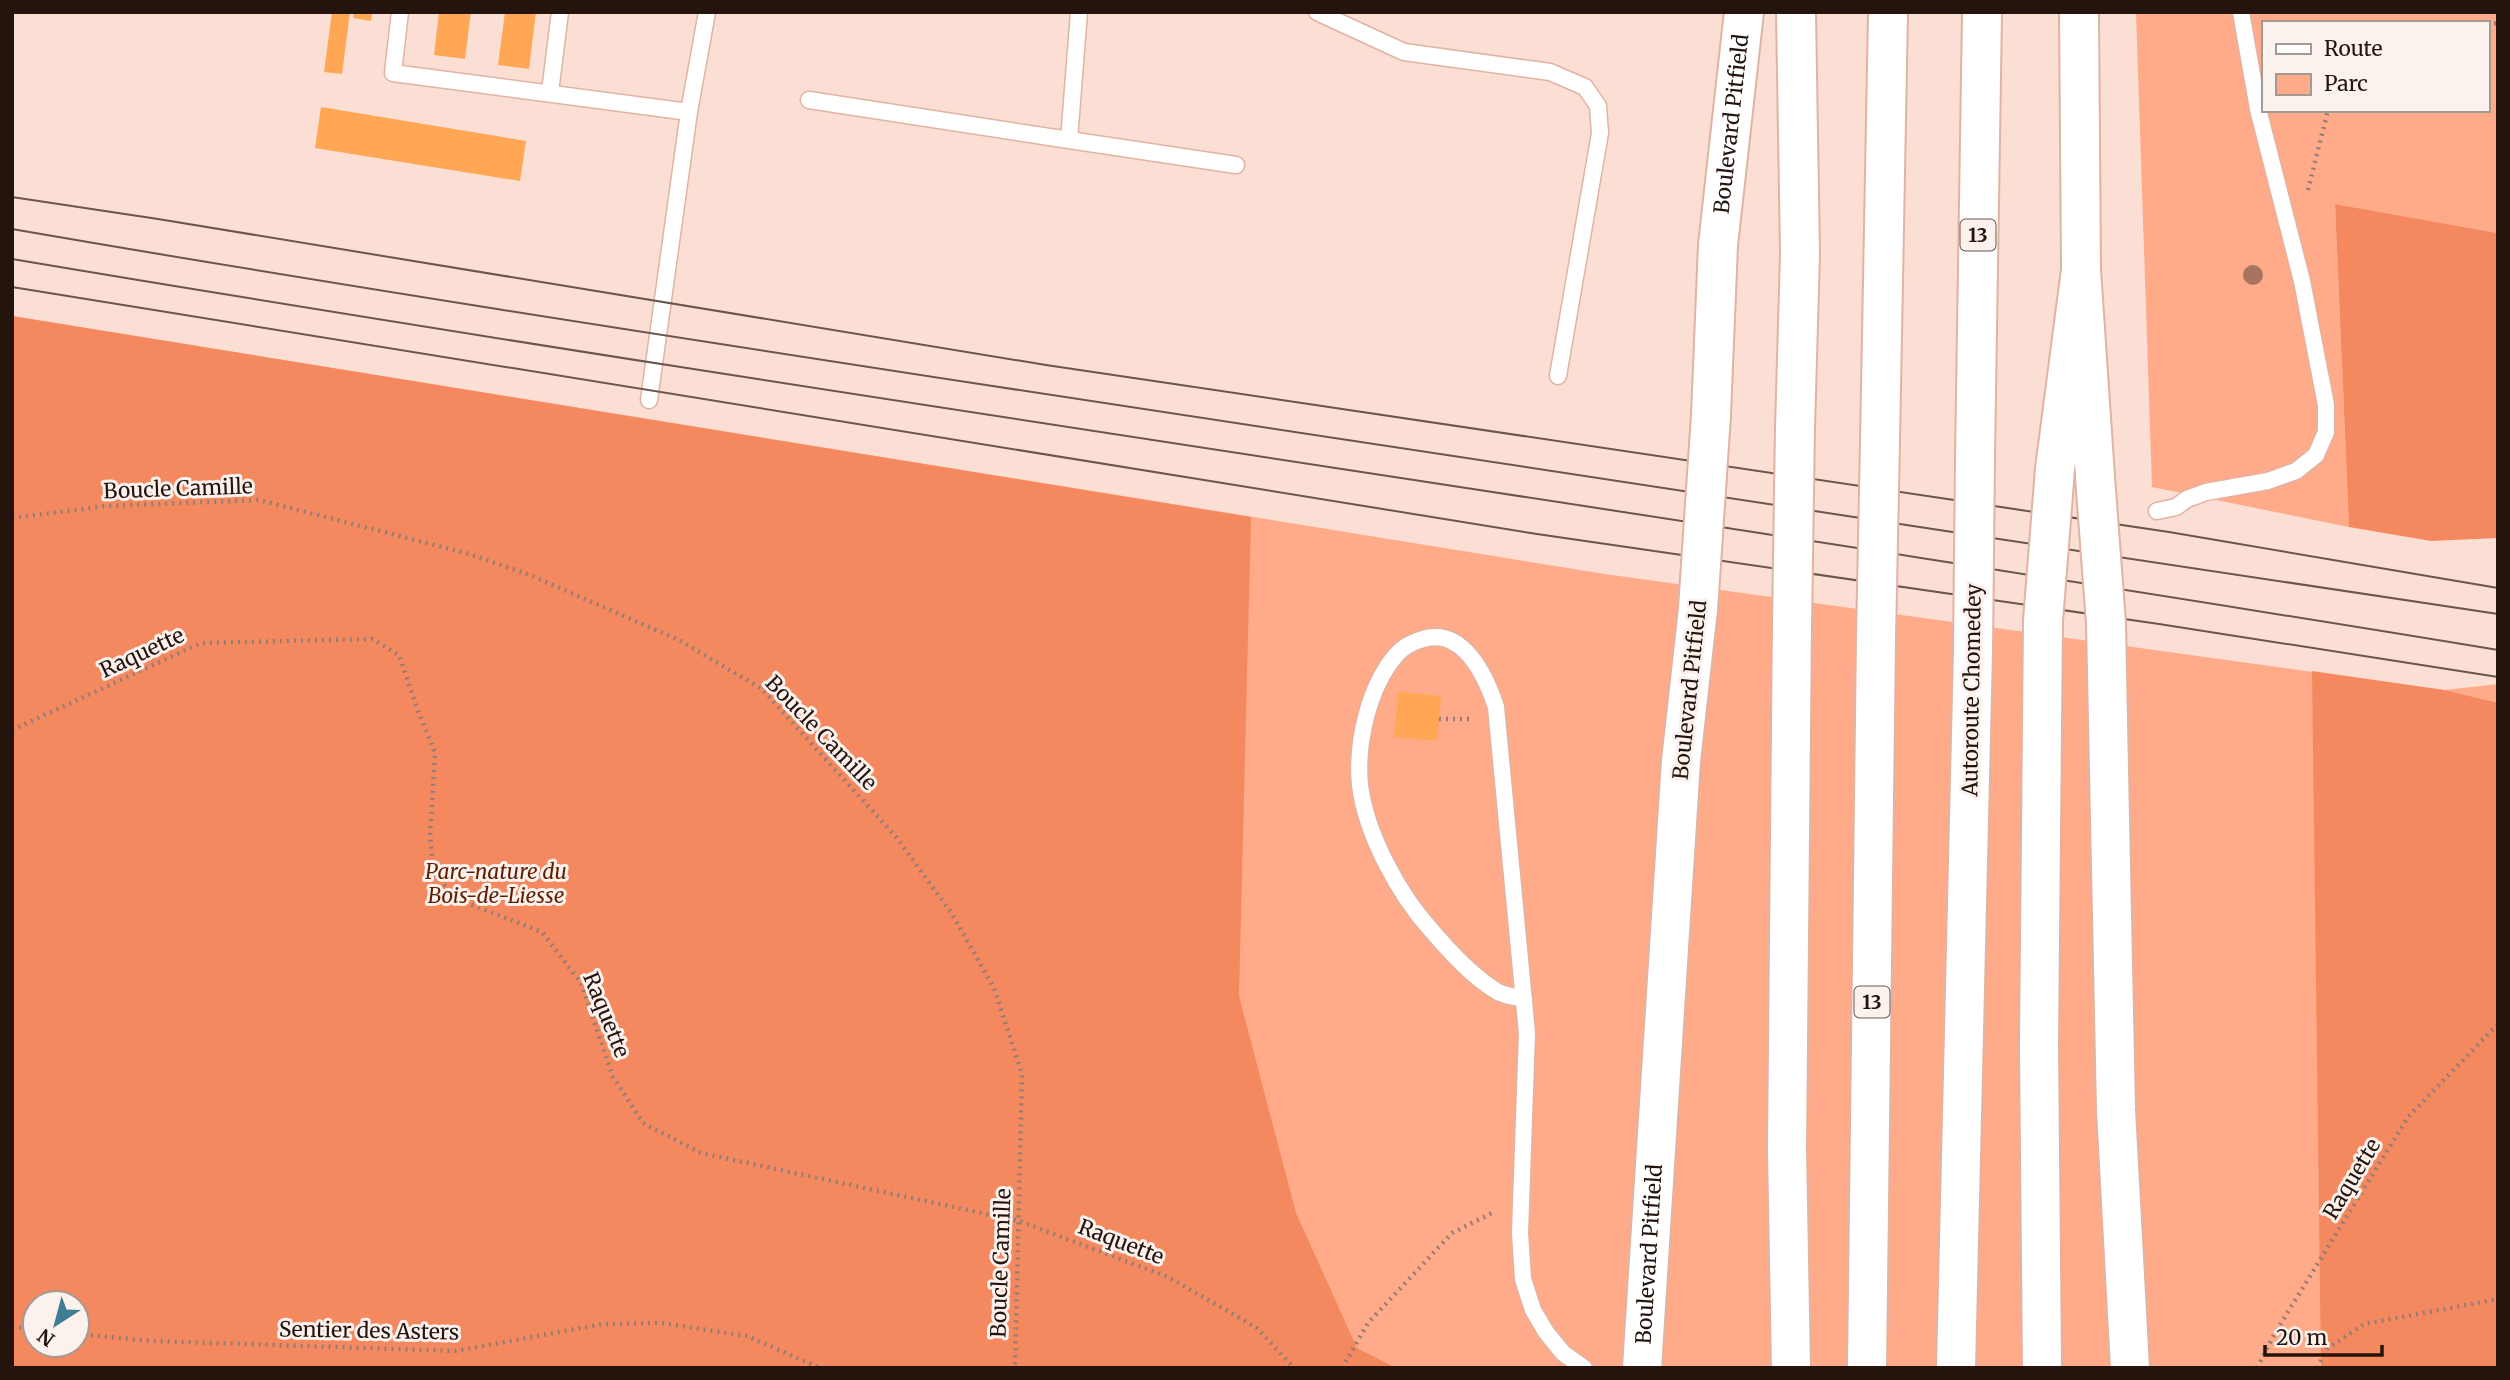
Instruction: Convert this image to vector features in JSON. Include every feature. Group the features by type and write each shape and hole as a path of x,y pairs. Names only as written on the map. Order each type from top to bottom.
{"main road":[{"name":"Boulevard Pitfield","path":"1642,1368 1681,761 1698,609 1711,415 1718,245 1744,12"},
{"path":"1791,1368 1787,1149 1792,624 1800,254 1796,12"},
{"name":"13","path":"1867,1368 1876,637 1888,12"},
{"name":"Autoroute Chomedey","path":"1956,1368 1973,651 1982,12"},
{"path":"2079,12 2081,270 2108,672 2118,1189 2130,1368"},
{"path":"2042,1368 2039,1045 2043,621 2055,469 2081,270"}],"lane":[{"path":"400,12 393,73 689,112"},
{"path":"550,92 560,12"},
{"path":"649,400 689,112 707,12"},
{"path":"1069,141 1079,12"},
{"path":"1317,12 1404,52 1550,72 1585,87 1598,106 1600,133 1558,376"},
{"path":"2157,511 2176,507 2187,499 2206,492 2268,481 2296,471 2309,463 2322,444 2326,432 2326,405 2293,241 2258,109 2241,12"},
{"path":"809,100 1237,165"},
{"path":"1524,999 1500,993 1483,980 1451,952 1419,917 1387,864 1368,821 1360,785 1364,729 1373,697 1387,667 1397,653 1410,643 1428,638 1454,642 1474,660 1489,683 1496,707 1524,999 1527,1033 1520,1233 1523,1279 1533,1310 1546,1332 1563,1353 1584,1368"}],"path":[{"path":"2293,241 2306,201 2327,112"},
{"name":"Boucle Camille","path":"12,518 107,506 258,500 466,554 525,573 679,640 762,690 897,838 953,914 994,988 1022,1074 1015,1368"},
{"name":"Raquette","path":"12,730 201,643 372,639 399,655 435,752 430,836 434,874 457,899 541,933 581,983 613,1077 643,1123 701,1153 1019,1221 1168,1276 1257,1328 1294,1368"},
{"name":"Raquette","path":"2257,1368 2275,1334 2408,1117 2498,1024"},
{"path":"1342,1368 1368,1323 1452,1234 1521,1198"},
{"path":"2317,1368 2327,1349 2364,1324 2498,1299"},
{"name":"Sentier des Asters","path":"91,1335 152,1341 456,1351 603,1324 661,1323 747,1336 820,1368"}],"green space":[{"path":"2136,12 2498,12 2498,233 2335,204 2349,527 2152,487"},
{"path":"2335,204 2498,233 2498,538 2431,541 2349,527"},
{"name":"Parc-nature du Bois-de-Liesse","path":"12,316 1605,574 2444,690 2498,684 2498,1368 12,1368"},
{"path":"12,316 1251,517 1239,996 1296,1213 1357,1348 1396,1368 12,1368"},
{"path":"2312,671 2444,690 2498,703 2498,1368 2321,1368"}],"building":[{"path":"332,12 350,12 342,74 324,72"},
{"path":"354,12 372,12 371,21 353,18"},
{"path":"439,12 471,12 465,59 434,55"},
{"path":"505,12 536,12 529,69 498,65"},
{"path":"321,107 526,141 520,181 315,148"},
{"path":"1398,692 1441,696 1437,741 1394,737"}],"tram line":[{"path":"12,197 1046,365 2169,532 2498,588"},
{"path":"12,229 742,347 2498,614"},
{"path":"12,259 633,360 1877,551 2498,650"},
{"path":"12,287 1537,534 2159,624 2498,677"}]}
